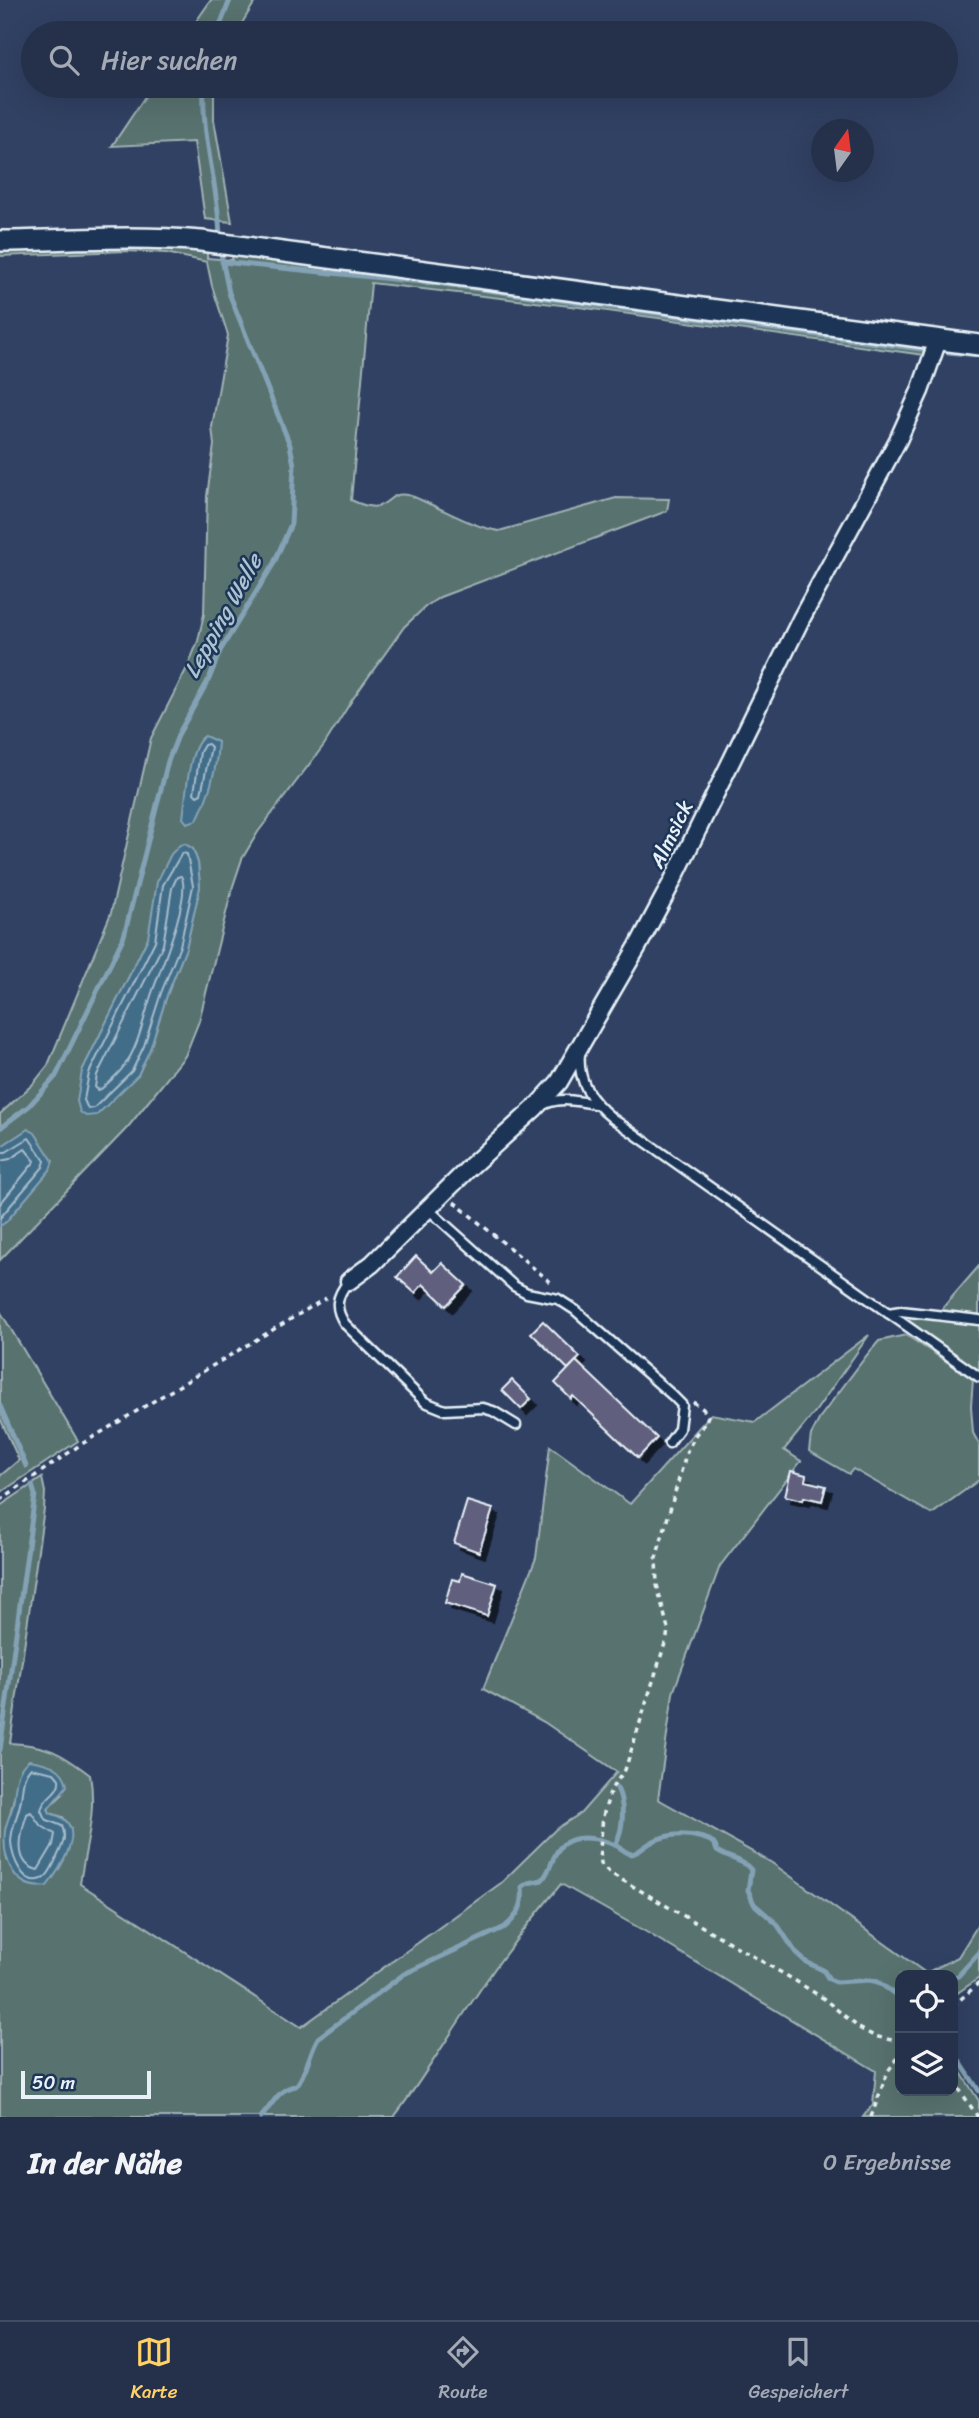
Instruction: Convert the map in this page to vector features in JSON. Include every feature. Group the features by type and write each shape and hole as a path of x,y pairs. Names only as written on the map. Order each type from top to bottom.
{"street":[{"path":"0,241 201,241 979,345"},
{"name":"Almsick","path":"344,1286 372,1264 470,1167 536,1108 559,1082 671,884 825,572 898,440 920,391 938,340"}],"lane":[{"path":"581,1046 579,1065 583,1084 595,1104 979,1377"},
{"path":"536,1108 552,1101 571,1100 595,1104"},
{"path":"429,1209 514,1286 527,1293 558,1299 575,1310 672,1395 682,1405 679,1429 669,1443"},
{"path":"344,1286 337,1303 338,1314 425,1402 445,1410 483,1408 516,1425"},
{"path":"888,1313 901,1311 979,1320"}],"path":[{"path":"445,1194 555,1286"},
{"path":"0,1500 80,1445 344,1286"},
{"path":"685,1396 708,1416 687,1451 656,1558 657,1585 668,1629 667,1637 625,1770 611,1789 603,1816 601,1864 610,1873 823,1998 859,2028 874,2036 895,2041"},
{"path":"958,2002 979,1983"},
{"path":"871,2117 888,2071 895,2062"},
{"path":"958,2087 978,2117"}],"green space":[{"path":"211,0 256,0 243,21 196,21"},
{"path":"144,98 214,98 214,120 232,222 205,219 194,142 112,146"},
{"path":"0,247 207,247 207,258 232,260 233,250 915,343 924,355 579,307 371,283 351,500 373,507 399,495 410,496 473,524 499,531 616,498 669,499 667,511 440,597 404,627 324,745 258,832 242,859 199,1021 185,1056 128,1127 0,1260 0,1114 33,1084 48,1065 111,913 151,738 198,641 204,614 207,496 214,445 212,427 228,335 207,262 166,253 126,251 0,256","holes":["185,844 193,849 198,863 200,887 186,948 138,1075 82,1071 148,938"]},
{"path":"979,1266 979,1315 940,1311"},
{"path":"0,1311 78,1441 0,1493 0,1476 19,1460 0,1418"},
{"path":"900,1314 979,1325 979,1370 897,1317"},
{"path":"869,1335 815,1412 784,1450 801,1461 720,1566 673,1693 658,1799 772,1863 922,1970 895,1970 895,2096 958,2096 958,2068 979,2101 979,2117 863,2117 873,2104 876,2071 648,1933 561,1884 496,1967 394,2117 0,2117 0,1506 42,1478 44,1509 10,1743 53,1751 90,1775 91,1816 80,1884 301,2027 501,1883 556,1829 581,1813 617,1772 544,1722 483,1689 536,1558 550,1446 630,1504 711,1414 755,1422","holes":["63,1794 48,1808 50,1813 63,1817 71,1828 7,1860 6,1835 14,1797"]},
{"path":"906,1335 973,1379 971,1406 973,1433 979,1444 979,1480 932,1514 853,1469 849,1474 809,1451 811,1435 821,1416 867,1355 879,1341"},
{"path":"979,1923 979,1978 958,1993 958,1970 932,1970 958,1957"}],"water":[{"path":"205,736 218,742 214,772 197,820 187,823 183,818 191,761 199,741"},
{"path":"185,844 193,849 198,863 200,887 186,948 167,995 150,1049 138,1075 97,1115 86,1116 80,1112 77,1101 82,1071 148,938 157,882 171,854"},
{"path":"28,1129 35,1133 53,1161 50,1170 0,1226 0,1147"},
{"path":"29,1760 48,1764 58,1770 67,1786 48,1809 70,1827 70,1844 67,1854 47,1886 36,1886 18,1878 12,1871 6,1852 5,1831 13,1805 16,1780"}],"building":[{"path":"416,1256 433,1272 442,1263 466,1285 446,1306 423,1284 415,1293 397,1277"},
{"path":"543,1321 580,1357 568,1369 531,1333"},
{"path":"576,1361 657,1438 638,1458 573,1396 571,1399 555,1383"},
{"path":"512,1380 531,1399 521,1409 502,1390"},
{"path":"791,1471 806,1475 805,1481 826,1486 822,1501 785,1496"},
{"path":"467,1501 493,1509 479,1552 454,1543"},
{"path":"462,1573 497,1584 487,1616 445,1603 452,1579 460,1581"}],"waterway":[{"name":"Lepping Welle","path":"222,21 230,0"},
{"name":"Lepping Welle","path":"204,98 220,239"},
{"name":"Lepping Welle","path":"0,1128 29,1106 56,1076 124,936 168,761 179,733 209,679 220,651 274,563 291,524 294,465 290,445 229,293 220,249"},
{"path":"222,262 442,284 920,349"},
{"path":"948,352 979,355"},
{"name":"Lepping Welle","path":"0,1406 26,1466"},
{"name":"Lepping Welle","path":"0,1750 35,1495 32,1485"},
{"path":"615,1845 622,1816 617,1788"},
{"path":"261,2117 280,2094 296,2086 318,2038 404,1974 505,1927 519,1910 522,1887 542,1880 559,1848 575,1839 599,1840 631,1854 669,1836 689,1835 708,1840 714,1844 717,1851 751,1870 748,1890 754,1904 777,1924 796,1953 806,1962 823,1970 829,1979 836,1982 870,1980 878,1982 895,1994"},
{"path":"958,1976 979,1953"},
{"path":"958,2059 979,2091"}]}
